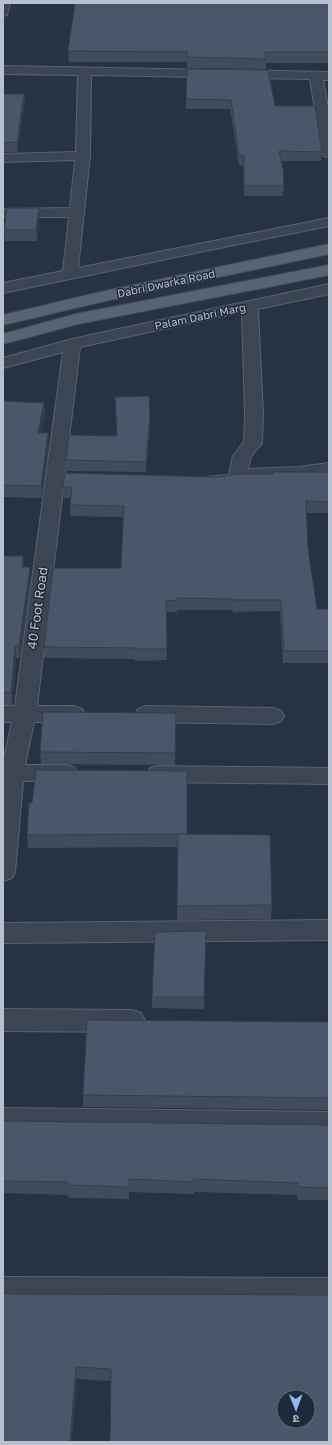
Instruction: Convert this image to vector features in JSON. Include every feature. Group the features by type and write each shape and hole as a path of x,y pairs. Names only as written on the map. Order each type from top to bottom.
{"main road":[{"name":"Dabri Dwarka Road","path":"3,320 105,296 329,249"},
{"name":"Dabri Dwarka Road","path":"3,338 76,319 329,270"}],"street":[{"path":"3,12 4,3"},
{"path":"3,70 323,75 329,153"},
{"path":"70,274 83,156 85,71"},
{"path":"3,158 83,156"},
{"path":"3,213 77,212"},
{"path":"3,288 329,222"},
{"path":"329,289 329,294"},
{"name":"Palam Dabri Marg","path":"3,363 72,344 329,289"},
{"path":"239,475 242,456 253,443 250,306"},
{"name":"40 Foot Road","path":"3,872 8,773 24,714 62,477 72,344"},
{"path":"195,480 233,480 239,475 299,473 329,469"},
{"path":"3,714 95,714"},
{"path":"126,714 273,716"},
{"path":"8,773 84,773"},
{"path":"140,774 329,776"},
{"path":"3,933 329,930"},
{"path":"3,1020 154,1021"},
{"path":"3,1120 329,1124"},
{"path":"3,1291 329,1292"}],"building":[{"path":"75,3 329,3 329,52 265,52 266,59 187,57 187,52 68,51"},
{"path":"187,69 268,70 275,106 315,106 322,152 279,151 283,169 284,186 244,186 244,155 239,155 231,100 186,99"},
{"path":"3,94 24,94 17,142 3,143"},
{"path":"7,208 39,208 36,230 4,230"},
{"path":"149,396 150,417 146,462 66,460 69,435 117,436 115,397"},
{"path":"3,401 44,403 38,433 48,433 41,486 3,485"},
{"path":"273,472 329,472 329,502 306,501 308,548 317,609 329,609 329,651 284,651 281,600 177,598 177,601 166,600 167,649 44,647 53,568 121,568 124,506 70,505 72,487 63,487 65,473 218,477 237,474 273,474"},
{"path":"3,556 23,556 22,567 30,567 19,646 15,646 11,693 3,692"},
{"path":"43,712 176,713 175,753 40,752"},
{"path":"36,770 187,771 187,834 27,835 29,803 32,803"},
{"path":"178,834 270,835 272,905 177,906"},
{"path":"206,931 204,997 152,997 155,932"},
{"path":"87,1020 329,1022 329,1098 83,1095"},
{"path":"3,1121 329,1125 329,1188 298,1187 298,1183 194,1179 194,1182 129,1179 129,1187 68,1185 68,1182 3,1181"},
{"path":"3,1294 329,1295 329,1442 110,1442 111,1369 76,1367 70,1442 3,1442"}]}
